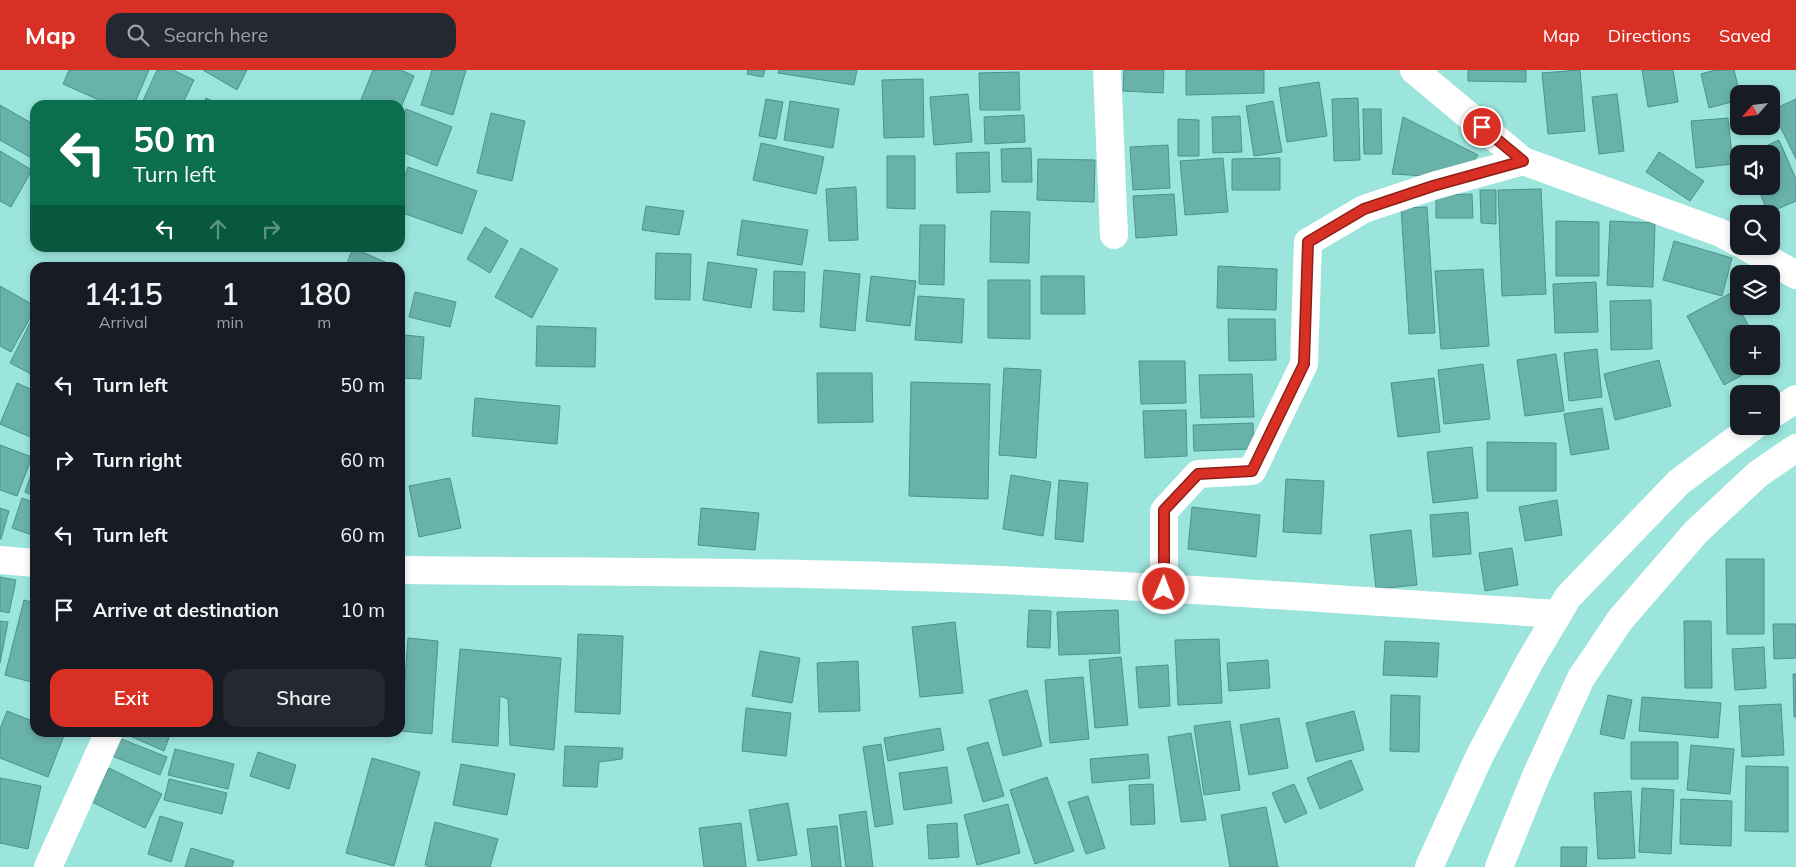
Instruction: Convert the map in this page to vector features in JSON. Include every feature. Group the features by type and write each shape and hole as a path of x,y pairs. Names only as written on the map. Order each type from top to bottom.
{"street":[{"path":"1107,70 1114,235"},
{"path":"1414,70 1523,161 1721,233 1730,238"},
{"path":"1164,589 1164,510 1198,474 1252,471 1304,364 1308,242 1364,209 1433,186 1523,161"},
{"path":"1761,255 1796,275"},
{"path":"1780,409 1796,399"},
{"path":"1428,867 1480,754 1529,662 1568,597 1679,482 1742,435"},
{"path":"1499,867 1536,776 1582,678 1620,620 1696,532 1758,474 1796,448"},
{"path":"0,560 30,563"},
{"path":"405,570 607,573 713,572 886,576 1164,589 1558,614"},
{"path":"48,867 107,737"}],"building":[{"path":"69,70 149,70 136,100 99,100 63,84"},
{"path":"157,70 173,70 194,80 184,100 143,100"},
{"path":"203,70 247,70 237,90"},
{"path":"373,70 401,70 414,76 404,100 361,100"},
{"path":"432,70 466,70 453,115 421,105"},
{"path":"748,70 765,70 763,77 747,74"},
{"path":"779,70 857,70 854,85 778,73"},
{"path":"1124,70 1164,70 1163,93 1123,91"},
{"path":"1186,70 1264,70 1264,93 1186,95"},
{"path":"1468,70 1526,70 1526,82 1468,81"},
{"path":"1580,70 1585,131 1548,134 1542,73"},
{"path":"1642,70 1673,70 1678,102 1648,107"},
{"path":"1715,70 1734,70 1738,85 1730,85 1730,102 1709,108 1701,74"},
{"path":"1019,72 1020,110 980,110 979,73"},
{"path":"923,79 924,137 884,138 882,80"},
{"path":"1319,82 1327,136 1287,142 1279,88"},
{"path":"968,94 972,142 934,145 930,97"},
{"path":"1617,94 1624,151 1599,154 1592,97"},
{"path":"1358,98 1360,160 1334,161 1332,99"},
{"path":"766,99 783,102 776,139 759,136"},
{"path":"1796,99 1796,159 1780,126 1780,106"},
{"path":"790,101 839,109 833,148 784,140"},
{"path":"1273,101 1282,152 1254,156 1246,106"},
{"path":"0,105 30,122 30,157 0,140"},
{"path":"406,109 452,127 437,166 405,153"},
{"path":"1363,109 1381,109 1382,154 1364,154"},
{"path":"491,113 525,121 512,181 477,173"},
{"path":"1024,115 1025,142 985,144 984,117"},
{"path":"1240,116 1242,152 1213,153 1212,117"},
{"path":"1403,117 1478,155 1461,178 1392,174"},
{"path":"1728,118 1731,145 1730,164 1696,168 1691,121"},
{"path":"1178,119 1199,120 1199,156 1178,156"},
{"path":"1779,140 1796,179 1796,201 1780,208 1780,205 1765,205 1761,195 1780,195 1780,145 1768,145"},
{"path":"761,143 824,157 816,194 753,180"},
{"path":"1168,145 1170,188 1133,190 1130,147"},
{"path":"1031,148 1032,182 1002,182 1001,149"},
{"path":"0,151 30,169 30,174 11,207 0,201"},
{"path":"989,152 990,192 957,193 956,153"},
{"path":"1659,152 1704,181 1690,201 1646,172"},
{"path":"887,156 915,156 915,209 887,208"},
{"path":"1223,158 1228,212 1185,215 1180,161"},
{"path":"1280,158 1280,190 1232,190 1232,159"},
{"path":"1038,159 1095,160 1094,202 1037,200"},
{"path":"408,167 477,191 462,234 405,214 405,176"},
{"path":"856,187 858,240 829,241 826,189"},
{"path":"1541,189 1546,294 1502,296 1498,190"},
{"path":"1480,190 1496,190 1496,224 1481,223"},
{"path":"1174,194 1177,235 1136,238 1133,196"},
{"path":"1472,194 1473,218 1436,218 1436,195"},
{"path":"646,206 684,211 679,235 642,230"},
{"path":"1427,207 1435,333 1409,334 1401,208"},
{"path":"991,211 1030,212 1029,263 990,262"},
{"path":"742,220 808,230 802,265 737,255"},
{"path":"1556,221 1599,222 1599,276 1556,276"},
{"path":"1610,221 1655,223 1653,287 1607,285"},
{"path":"920,225 945,225 944,285 919,284"},
{"path":"485,227 508,241 490,273 467,259"},
{"path":"1674,241 1732,258 1722,296 1663,280"},
{"path":"521,248 558,269 532,318 495,297"},
{"path":"351,252 362,252 385,262 347,262"},
{"path":"656,253 691,254 690,300 655,299"},
{"path":"708,262 757,269 751,308 703,300"},
{"path":"1218,266 1277,269 1276,310 1217,308"},
{"path":"1483,269 1489,346 1441,349 1435,271"},
{"path":"824,270 860,274 855,331 820,327"},
{"path":"774,271 805,272 804,312 773,310"},
{"path":"871,276 916,281 910,326 866,321"},
{"path":"1041,276 1084,276 1085,314 1041,314"},
{"path":"988,280 1030,280 1030,339 988,338"},
{"path":"1596,282 1598,332 1555,333 1553,284"},
{"path":"0,286 30,303 30,318 11,352 0,346"},
{"path":"415,292 456,302 450,327 409,317"},
{"path":"1730,294 1730,315 1743,315 1748,325 1730,325 1730,375 1742,375 1724,385 1687,316"},
{"path":"918,296 964,299 962,343 915,340"},
{"path":"1651,300 1652,349 1611,350 1610,301"},
{"path":"1228,319 1275,319 1276,360 1229,361"},
{"path":"30,323 30,373 10,363"},
{"path":"537,326 596,328 595,367 536,366"},
{"path":"405,335 424,337 421,379 405,378"},
{"path":"1597,349 1602,397 1569,401 1564,353"},
{"path":"1556,354 1564,411 1525,416 1517,360"},
{"path":"1659,360 1671,406 1615,420 1604,374"},
{"path":"1139,361 1185,361 1186,403 1141,404"},
{"path":"1483,364 1490,419 1444,424 1438,370"},
{"path":"1004,368 1041,370 1036,458 999,455"},
{"path":"817,373 872,373 873,422 818,423"},
{"path":"1252,374 1254,417 1201,418 1199,375"},
{"path":"1434,378 1440,432 1398,437 1391,383"},
{"path":"911,382 990,384 988,499 909,496"},
{"path":"17,383 30,389 30,437 0,424"},
{"path":"475,398 560,406 557,444 472,436"},
{"path":"1602,408 1609,449 1571,455 1564,414"},
{"path":"1186,410 1187,456 1145,458 1143,411"},
{"path":"1253,423 1254,449 1194,451 1193,425"},
{"path":"1487,442 1556,443 1556,491 1487,491"},
{"path":"0,445 30,456 30,462 17,496 0,490"},
{"path":"1472,447 1478,498 1433,503 1427,452"},
{"path":"1011,475 1051,482 1043,536 1003,529"},
{"path":"30,478 30,494 25,492"},
{"path":"450,478 461,528 419,537 409,486"},
{"path":"1286,479 1324,481 1321,534 1283,532"},
{"path":"1059,480 1088,483 1083,542 1055,539"},
{"path":"22,498 30,501 30,534 12,528"},
{"path":"1557,500 1562,535 1525,541 1519,507"},
{"path":"1192,507 1260,515 1256,557 1188,549"},
{"path":"0,508 9,511 1,539 0,539"},
{"path":"701,508 759,513 755,550 698,545"},
{"path":"1468,512 1471,554 1433,557 1430,515"},
{"path":"1411,530 1417,585 1376,589 1370,535"},
{"path":"1512,548 1518,585 1485,591 1479,553"},
{"path":"1726,559 1764,559 1764,634 1727,634"},
{"path":"0,577 16,580 9,613 0,611"},
{"path":"24,600 30,602 30,682 5,675"},
{"path":"1029,610 1051,611 1050,648 1027,647"},
{"path":"1118,610 1120,653 1059,655 1057,612"},
{"path":"0,621 8,622 0,663"},
{"path":"1684,621 1711,621 1712,688 1685,688"},
{"path":"955,622 963,693 920,697 912,627"},
{"path":"1773,624 1796,624 1796,658 1774,659"},
{"path":"578,634 623,636 620,714 575,712"},
{"path":"408,638 438,641 432,734 405,731 405,678"},
{"path":"1219,639 1222,703 1178,705 1175,640"},
{"path":"1385,641 1439,643 1437,677 1383,675"},
{"path":"1764,647 1766,688 1735,690 1732,649"},
{"path":"460,649 561,658 554,750 510,745 508,699 500,696 498,746 452,742"},
{"path":"760,651 800,658 792,703 752,696"},
{"path":"1121,657 1128,725 1095,728 1089,660"},
{"path":"1268,660 1270,688 1229,691 1227,663"},
{"path":"858,661 860,711 819,712 817,663"},
{"path":"1168,665 1170,706 1139,708 1136,667"},
{"path":"1793,674 1796,674 1796,717 1794,717"},
{"path":"1083,677 1089,739 1050,743 1045,680"},
{"path":"1027,690 1042,746 1003,756 989,700"},
{"path":"1391,695 1420,696 1419,752 1390,751"},
{"path":"1608,695 1632,700 1624,739 1600,734"},
{"path":"1642,697 1721,703 1718,738 1639,731"},
{"path":"1781,704 1784,755 1742,757 1739,706"},
{"path":"746,708 791,713 786,756 742,751"},
{"path":"7,711 30,720 30,737 63,737 48,777 0,758 0,729"},
{"path":"1354,711 1364,750 1316,762 1306,723"},
{"path":"1279,718 1288,768 1249,775 1240,725"},
{"path":"1230,721 1240,790 1204,795 1194,726"},
{"path":"940,728 944,750 888,761 884,738"},
{"path":"1191,733 1206,820 1181,822 1168,737"},
{"path":"132,737 169,737 164,751"},
{"path":"119,738 167,757 160,775 112,756"},
{"path":"988,742 1004,796 983,802 967,748"},
{"path":"1631,742 1678,742 1678,779 1631,779"},
{"path":"881,744 893,824 875,827 863,747"},
{"path":"1691,745 1734,749 1730,794 1687,790"},
{"path":"565,746 623,748 622,759 599,762 597,787 563,786"},
{"path":"175,749 234,764 228,789 168,775"},
{"path":"258,752 296,765 289,789 250,776"},
{"path":"1148,754 1150,778 1092,783 1090,759"},
{"path":"372,758 420,772 394,866 346,853"},
{"path":"1351,760 1363,790 1320,809 1307,778"},
{"path":"461,764 515,774 507,815 453,805"},
{"path":"1746,766 1788,767 1788,832 1745,831"},
{"path":"947,767 952,803 904,810 899,773"},
{"path":"109,768 162,794 145,828 92,802"},
{"path":"1047,777 1074,851 1035,864 1010,790"},
{"path":"0,778 41,786 28,849 0,843"},
{"path":"169,779 227,793 222,814 164,800"},
{"path":"1153,784 1155,824 1131,825 1129,785"},
{"path":"1294,784 1307,813 1285,823 1272,793"},
{"path":"1642,788 1674,790 1671,854 1639,852"},
{"path":"1631,791 1635,858 1598,859 1594,793"},
{"path":"1088,796 1105,848 1086,854 1068,802"},
{"path":"1681,799 1732,801 1731,846 1680,844"},
{"path":"788,803 797,855 758,861 749,810"},
{"path":"1008,804 1020,853 977,865 964,815"},
{"path":"1266,807 1278,867 1230,867 1221,815"},
{"path":"866,811 873,867 846,867 839,815"},
{"path":"160,816 183,823 171,862 148,854"},
{"path":"435,822 498,839 490,867 431,867 425,865"},
{"path":"741,823 746,867 704,867 699,828"},
{"path":"957,823 959,857 929,859 927,825"},
{"path":"837,826 841,867 812,867 807,829"},
{"path":"1561,847 1587,847 1586,867 1561,867"},
{"path":"191,848 234,861 232,867 185,867"}],"route":[{"path":"1164,589 1164,510 1198,474 1252,471 1304,364 1308,242 1364,209 1433,186 1523,161 1482,127"}]}
